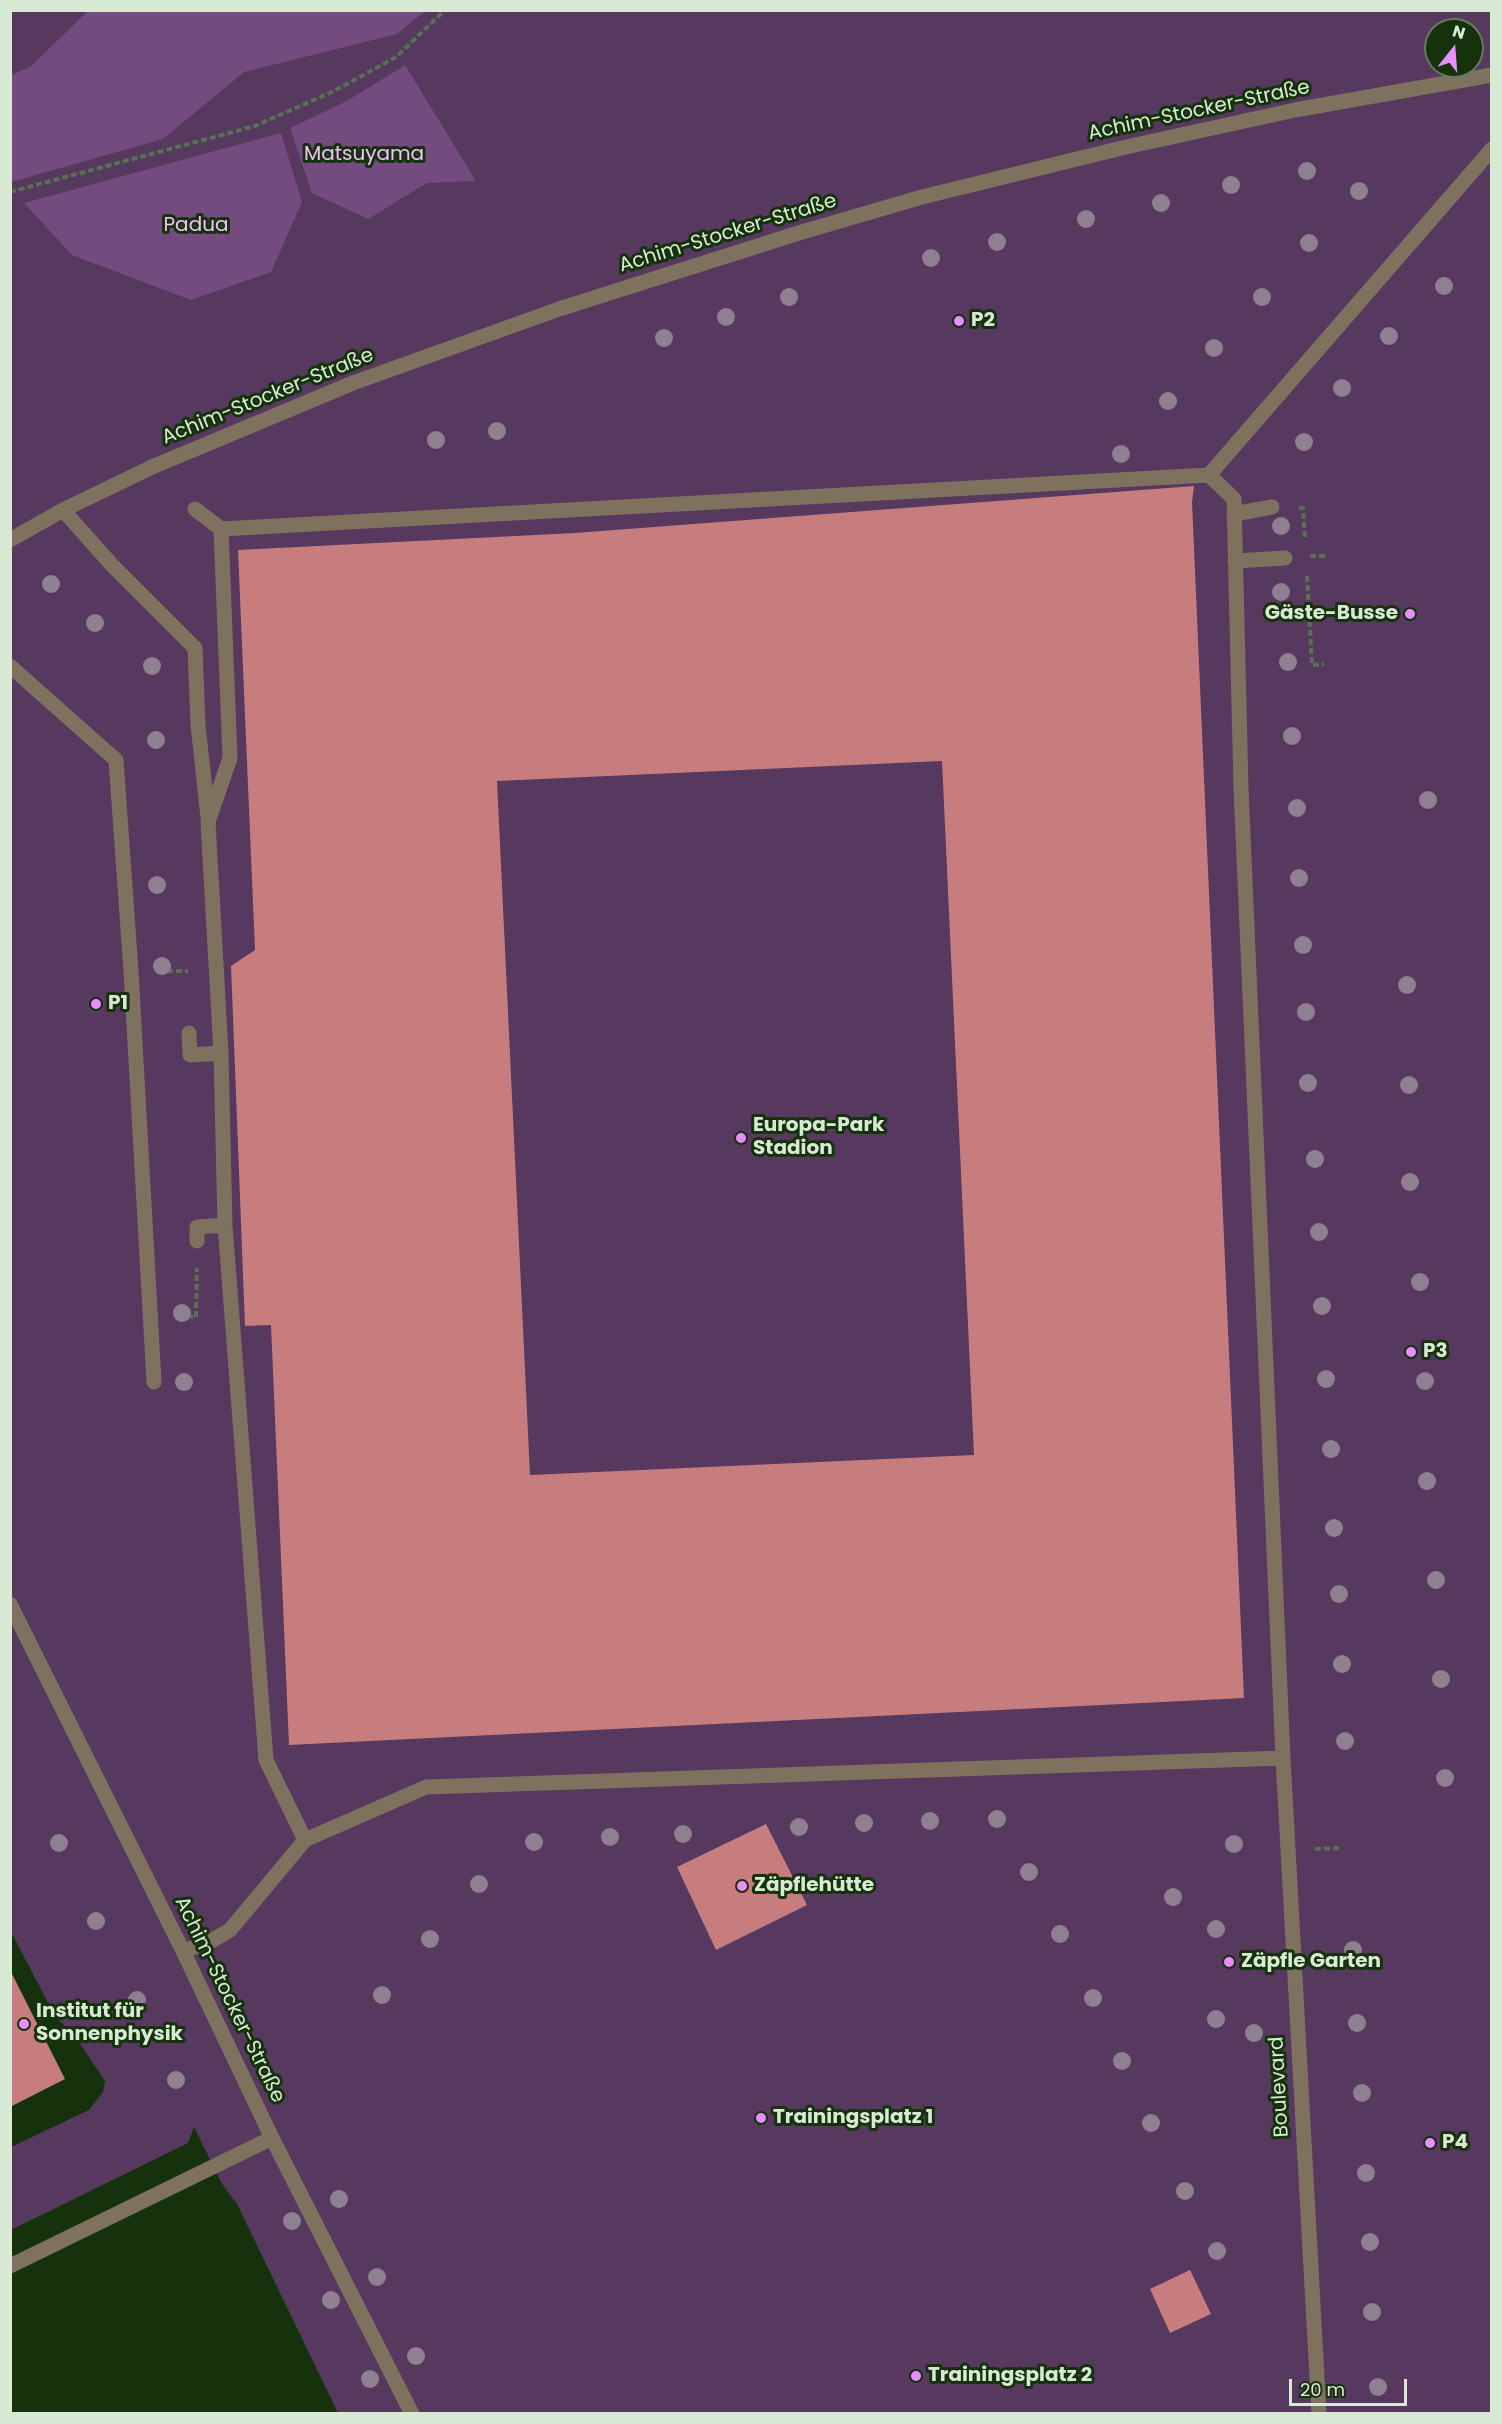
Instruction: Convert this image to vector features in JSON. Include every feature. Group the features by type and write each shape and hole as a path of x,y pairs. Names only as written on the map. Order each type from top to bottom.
{"street":[{"name":"Achim-Stocker-Straße","path":"10,540 63,510 152,467 353,383 559,309 802,232 922,197 1126,147 1295,110 1491,75"},
{"path":"195,509 221,529 1209,475 1491,149"},
{"path":"1209,475 1234,499 1234,514 1272,507"},
{"path":"63,510 111,564 195,648 198,725 208,822 220,1053 225,1225 266,1760 305,1840"},
{"name":"Boulevard","path":"1234,514 1241,800 1283,1758 1319,2414"},
{"path":"208,822 230,758 221,529"},
{"path":"1235,561 1285,558"},
{"path":"10,666 116,760 154,1382"},
{"path":"189,1033 190,1055 220,1053"},
{"path":"197,1241 197,1227 225,1225"},
{"name":"Achim-Stocker-Straße","path":"10,1604 183,1951 272,2138 412,2414"},
{"path":"183,1951 208,1943 230,1930 305,1840 426,1787 1283,1758"},
{"path":"10,2266 272,2138"}],"path":[{"path":"10,192 255,126 334,90 396,57 445,10"},
{"path":"1311,556 1325,556"},
{"path":"197,1241 197,1302"}],"green space":[{"path":"10,11 1491,11 1491,2413 338,2413 237,2204 222,2184 194,2127 188,2143 11,2230 11,2147 89,2110 103,2092 105,2081 72,2032 56,2018 10,1930"},
{"path":"88,11 425,11 397,34 244,72 163,139 11,182 11,75 30,67"},
{"name":"Matsuyama","path":"405,65 476,181 427,183 368,219 312,193 290,128 347,101"},
{"name":"Padua","path":"281,133 302,202 271,272 191,300 72,255 24,203"}],"building":[{"name":"Europa-Park Stadion","path":"1194,486 1192,502 1244,1698 289,1745 271,1325 245,1326 231,966 255,950 238,550 575,533","holes":["942,761 974,1455 530,1475 497,781"]},
{"name":"Zäpflehütte","path":"766,1824 807,1905 716,1950 677,1867"},
{"name":"Institut für Sonnenphysik","path":"10,1970 65,2079 10,2107"},
{"path":"1190,2270 1211,2314 1170,2333 1150,2289"}],"place":[{"name":"P2","path":"959,321"},
{"name":"Gäste-Busse","path":"1410,614"},
{"name":"P1","path":"96,1004"},
{"name":"Europa-Park Stadion","path":"741,1138"},
{"name":"P3","path":"1411,1352"},
{"name":"Zäpflehütte","path":"742,1886"},
{"name":"Zäpfle Garten","path":"1229,1962"},
{"name":"Institut für Sonnenphysik","path":"24,2024"},
{"name":"Trainingsplatz 1","path":"761,2118"},
{"name":"P4","path":"1430,2143"},
{"name":"Trainingsplatz 2","path":"916,2376"}]}
